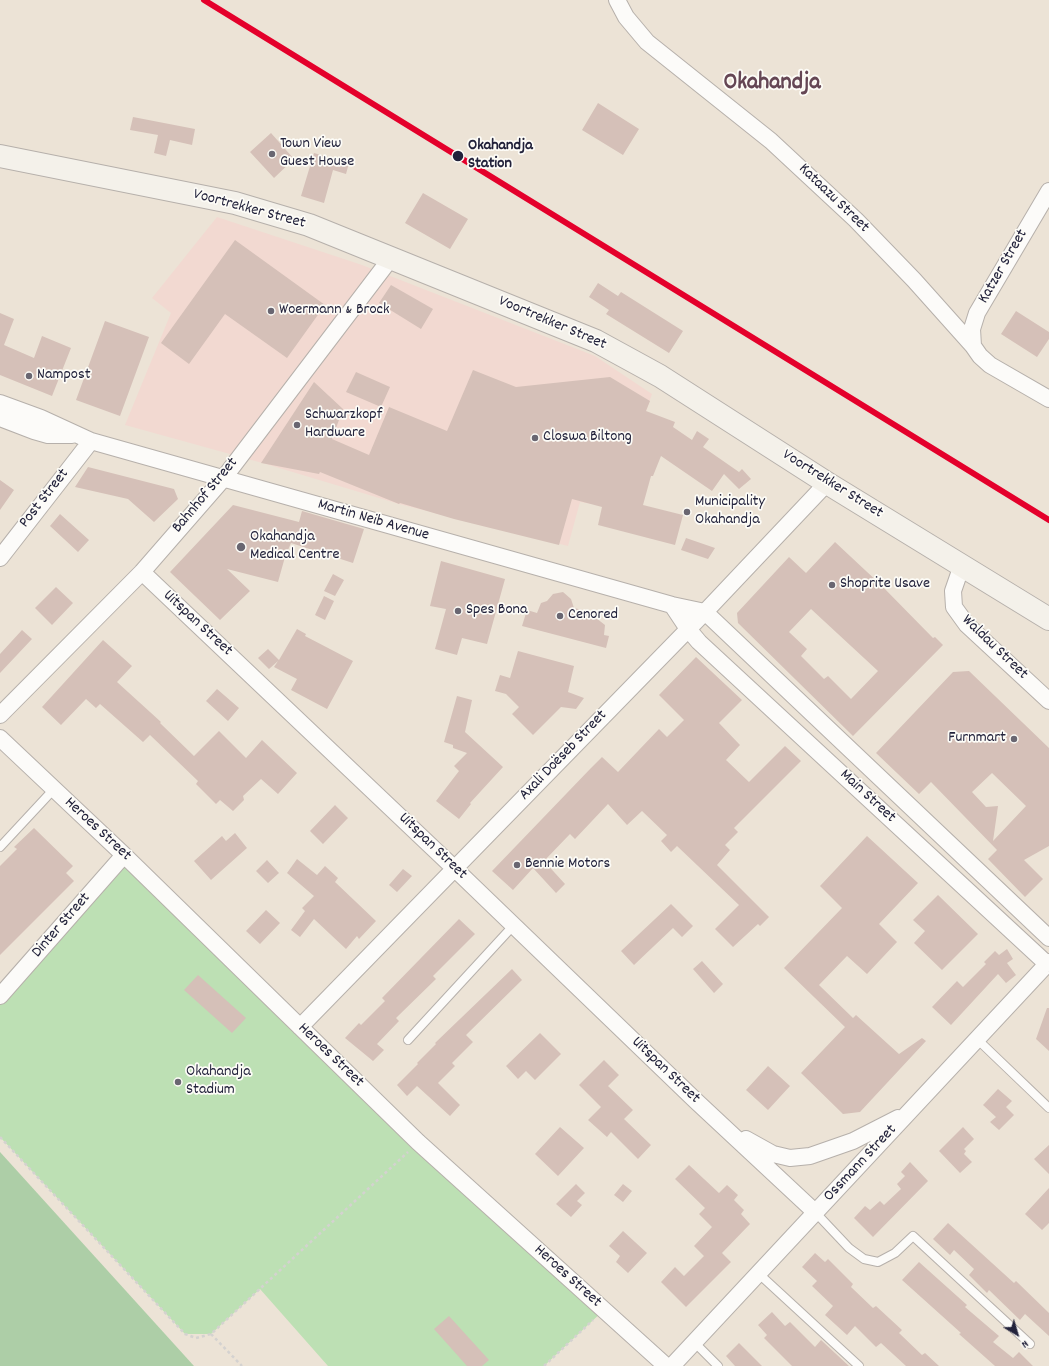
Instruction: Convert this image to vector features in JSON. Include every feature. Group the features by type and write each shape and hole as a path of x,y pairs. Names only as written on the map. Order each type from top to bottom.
{"main road":[{"name":"Voortrekker Street","path":"0,156 235,203 309,225 596,341 660,376 827,483 1049,618"}],"street":[{"name":"Kataazu Street","path":"617,0 626,17 647,42 771,141 839,204 914,280 974,346 980,356 990,365 1049,399"},
{"name":"Katzer Street","path":"974,346 972,329 977,312 1049,191"},
{"name":"Bahnhof Street","path":"0,715 142,572 223,479 391,258"},
{"name":"Martin Neib Avenue","path":"0,403 91,441 672,605 705,612"},
{"name":"Martin Neib Avenue","path":"0,418 34,432 48,435 74,434"},
{"name":"Post Street","path":"0,558 91,441"},
{"name":"Axali Doëseb Street","path":"300,1027 705,612 827,483"},
{"name":"Waldau Street","path":"962,565 953,591 954,607 967,625 1049,701"},
{"name":"Uitspan Street","path":"142,572 815,1212"},
{"path":"672,605 688,629"},
{"name":"Main Street","path":"705,612 1049,938"},
{"name":"Main Street","path":"688,629 1048,963"},
{"name":"Heroes Street","path":"0,738 124,855 418,1142 666,1366"},
{"name":"Dinter Street","path":"0,996 124,855"},
{"name":"Ossmann Street","path":"672,1366 978,1040 1048,963"},
{"name":"Uitspan Street","path":"720,1123 773,1154 790,1158 810,1156 853,1141 910,1112"}],"lane":[{"path":"0,847 54,790"},
{"path":"408,1040 513,926"},
{"path":"978,1040 1049,1108"},
{"path":"815,1212 849,1248 864,1259 878,1262 895,1254 912,1236 1030,1344"},
{"path":"758,1273 859,1366"},
{"path":"694,1342 718,1366"}],"path":[{"path":"0,1137 185,1334 196,1338 211,1334 418,1142"},
{"path":"544,1366 604,1310"},
{"path":"211,1334 242,1366"}],"shaded area":[{"path":"217,217 362,265 595,356 652,394 618,493 598,488 592,504 580,502 568,546 399,504 266,464 125,425 171,313 152,298"}],"green space":[{"name":"Okahandja Stadium","path":"124,855 604,1310 544,1366 328,1366 260,1289 211,1334 185,1334 0,1137 0,996"},
{"path":"0,1152 194,1366 0,1366"}],"building":[{"path":"598,103 639,129 623,155 582,130"},
{"path":"133,117 195,129 192,145 170,140 166,156 154,153 158,135 130,130"},
{"path":"271,133 294,159 274,178 250,152"},
{"path":"314,153 349,163 346,174 333,170 324,203 301,196"},
{"path":"423,193 468,219 450,249 405,223"},
{"path":"235,240 325,305 287,358 225,314 189,364 161,343"},
{"path":"598,283 618,296 621,292 683,331 669,353 606,314 609,310 589,297"},
{"path":"391,285 433,309 421,329 379,303"},
{"path":"1016,311 1049,332 1049,339 1037,357 1001,334"},
{"path":"0,313 14,319 4,345 34,358 42,336 71,348 52,396 0,375"},
{"path":"105,321 149,337 120,416 76,400"},
{"path":"473,370 516,387 610,377 650,401 646,411 675,422 673,427 692,440 697,431 709,439 703,447 739,472 742,469 751,479 739,489 724,474 712,491 661,456 653,476 651,476 643,505 683,515 675,545 598,525 602,507 572,499 559,545 454,519 400,503 399,504 320,472 319,474 261,463 314,382 343,409 332,439 369,455 389,407 447,431"},
{"path":"356,372 390,387 381,407 346,392"},
{"path":"88,467 174,489 178,499 154,522 128,499 75,487"},
{"path":"0,480 14,490 0,510"},
{"name":"Okahandja Medical Centre","path":"233,505 299,522 302,511 364,529 353,563 291,543 285,557 278,582 227,569 250,591 220,620 170,572"},
{"path":"60,514 89,540 78,552 50,526"},
{"path":"686,538 715,548 708,559 681,550"},
{"path":"835,542 881,585 933,638 935,637 943,645 853,736 738,623 737,613 789,557 806,573","holes":["811,609 878,671 851,699 828,676 824,679 801,656 807,649 789,632"]},
{"path":"441,561 505,579 487,644 462,638 457,655 435,649 446,609 430,606"},
{"path":"333,574 344,580 335,596 324,591"},
{"path":"56,587 73,603 52,625 35,608"},
{"name":"Cenored","path":"563,592 571,599 574,608 587,611 605,625 604,635 609,636 606,648 522,626 527,610 537,613 541,603 547,601 553,594"},
{"path":"324,596 334,601 325,620 315,615"},
{"path":"297,629 306,634 305,636 353,661 327,709 291,690 297,679 274,667 278,661 269,669 258,658 268,649 279,660"},
{"path":"22,630 32,639 0,673 0,654"},
{"path":"103,640 132,666 117,682 161,722 160,723 194,756 219,731 246,758 262,740 297,773 278,794 261,779 243,796 244,800 233,811 220,800 216,804 196,784 198,781 150,735 143,742 100,704 96,708 86,699 61,725 42,707"},
{"path":"518,651 574,666 568,692 584,698 576,709 561,707 533,735 512,714 519,707 506,694 495,691 500,675 510,678"},
{"path":"696,657 742,700 719,723 740,745 726,760 749,782 785,746 801,761 734,828 738,832 725,845 730,850 717,865 769,917 760,926 758,924 733,947 715,929 739,905 677,846 671,852 661,841 667,835 642,811 627,825 608,804 575,839 570,834 544,861 565,884 556,893 533,868 513,890 492,871 602,757 618,772 659,729 667,737 684,720 659,695"},
{"path":"969,671 1049,748 1049,846 1024,860 1043,879 1025,897 988,859 997,850 931,782 919,794 876,753 953,672","holes":["992,773 1026,806 993,841 998,806 986,807 972,792"]},
{"path":"217,689 239,708 228,721 206,701"},
{"path":"457,696 472,700 465,732 503,767 470,803 471,804 459,819 436,801 459,771 454,766 467,753 453,748 453,745 444,742"},
{"path":"335,805 348,818 323,844 310,831"},
{"path":"34,828 73,866 66,873 74,881 0,955 0,866 17,849 14,847"},
{"path":"235,833 247,848 211,880 194,861 222,836 226,841"},
{"path":"867,836 918,883 879,924 897,942 867,974 847,956 819,985 853,1018 856,1015 899,1054 922,1038 926,1041 860,1112 843,1114 801,1073 845,1027 784,968 842,908 820,886"},
{"path":"297,859 317,875 325,866 338,878 335,882 376,921 359,939 357,936 346,949 314,919 300,937 291,930 305,911 302,908 314,896 287,873"},
{"path":"267,860 279,873 268,883 256,871"},
{"path":"403,869 412,876 397,892 389,885"},
{"path":"938,895 978,934 942,970 914,943 925,931 913,920"},
{"path":"671,904 693,926 682,937 673,928 634,965 621,951"},
{"path":"266,910 280,923 260,944 246,931"},
{"path":"459,919 475,934 433,976 436,979 396,1018 399,1021 377,1044 384,1050 373,1061 345,1038 359,1023 361,1025 385,1001 382,998"},
{"path":"1007,949 1013,959 1007,963 1016,975 1006,983 998,974 951,1025 932,1007 957,981 963,987 986,964 984,962 995,951 999,955"},
{"path":"702,961 723,984 714,993 693,969"},
{"path":"512,969 522,980 466,1035 473,1042 452,1063 455,1066 438,1083 460,1105 450,1116 417,1086 407,1096 397,1085 418,1064 417,1063 436,1044 435,1043"},
{"path":"198,975 246,1018 232,1033 184,990"},
{"path":"1047,1008 1049,1008 1049,1051 1036,1039"},
{"path":"540,1033 561,1054 535,1080 526,1071 518,1079 506,1066"},
{"path":"604,1060 619,1075 608,1086 633,1110 624,1119 651,1145 638,1159 611,1132 607,1137 588,1120 601,1107 579,1085"},
{"path":"768,1066 790,1086 768,1110 746,1090"},
{"path":"998,1089 1012,1101 1006,1107 1014,1115 999,1130 990,1122 996,1117 983,1105"},
{"path":"560,1127 584,1148 558,1176 535,1154"},
{"path":"963,1127 974,1139 964,1149 966,1151 964,1154 972,1162 960,1173 939,1151"},
{"path":"1049,1145 1049,1174 1034,1159"},
{"path":"910,1162 928,1181 873,1237 854,1218 865,1206 870,1210 880,1201 884,1205 901,1189 897,1184 905,1176 901,1172"},
{"path":"689,1165 719,1193 727,1185 738,1195 734,1200 744,1210 741,1214 750,1224 722,1253 731,1262 686,1307 661,1282 675,1267 684,1276 704,1256 694,1246 712,1227 699,1214 705,1208 675,1179"},
{"path":"576,1184 585,1193 577,1201 582,1205 571,1217 556,1204"},
{"path":"623,1184 632,1191 623,1202 614,1195"},
{"path":"1049,1188 1049,1223 1042,1230 1025,1214"},
{"path":"948,1223 1014,1283 1016,1281 1049,1313 1049,1336 1025,1314 1020,1320 989,1290 987,1293 969,1275 974,1269 954,1250 950,1255 933,1239"},
{"path":"623,1231 647,1253 628,1273 616,1262 620,1256 609,1246"},
{"path":"815,1253 825,1262 828,1259 853,1284 851,1287 873,1308 876,1306 902,1330 899,1333 922,1355 925,1353 939,1366 906,1366 881,1343 876,1347 855,1326 847,1335 825,1315 833,1306 812,1286 817,1281 802,1267"},
{"path":"919,1262 967,1305 965,1307 999,1336 993,1342 1013,1358 1019,1352 1033,1366 995,1366 959,1334 961,1333 902,1280"},
{"path":"772,1312 785,1326 790,1322 815,1347 821,1340 849,1366 792,1366 764,1338 767,1335 758,1325"},
{"path":"449,1316 489,1360 482,1366 467,1366 434,1329"},
{"path":"739,1343 762,1366 735,1366 726,1356"}],"transit line":[{"path":"204,0 1049,520"}],"place":[{"name":"Town View Guest House","path":"272,154"},
{"name":"Okahandja Station","path":"458,156"},
{"name":"Woermann & Brock","path":"271,311"},
{"name":"Nampost","path":"29,376"},
{"name":"Schwarzkopf Hardware","path":"297,425"},
{"name":"Closwa Biltong","path":"535,438"},
{"name":"Municipality Okahandja","path":"687,512"},
{"name":"Okahandja Medical Centre","path":"241,547"},
{"name":"Shoprite Usave","path":"832,585"},
{"name":"Spes Bona","path":"458,611"},
{"name":"Cenored","path":"560,616"},
{"name":"Furnmart","path":"1014,739"},
{"name":"Bennie Motors","path":"517,865"},
{"name":"Okahandja Stadium","path":"178,1082"}],"district":[{"name":"Okahandja","path":"772,85"}]}
